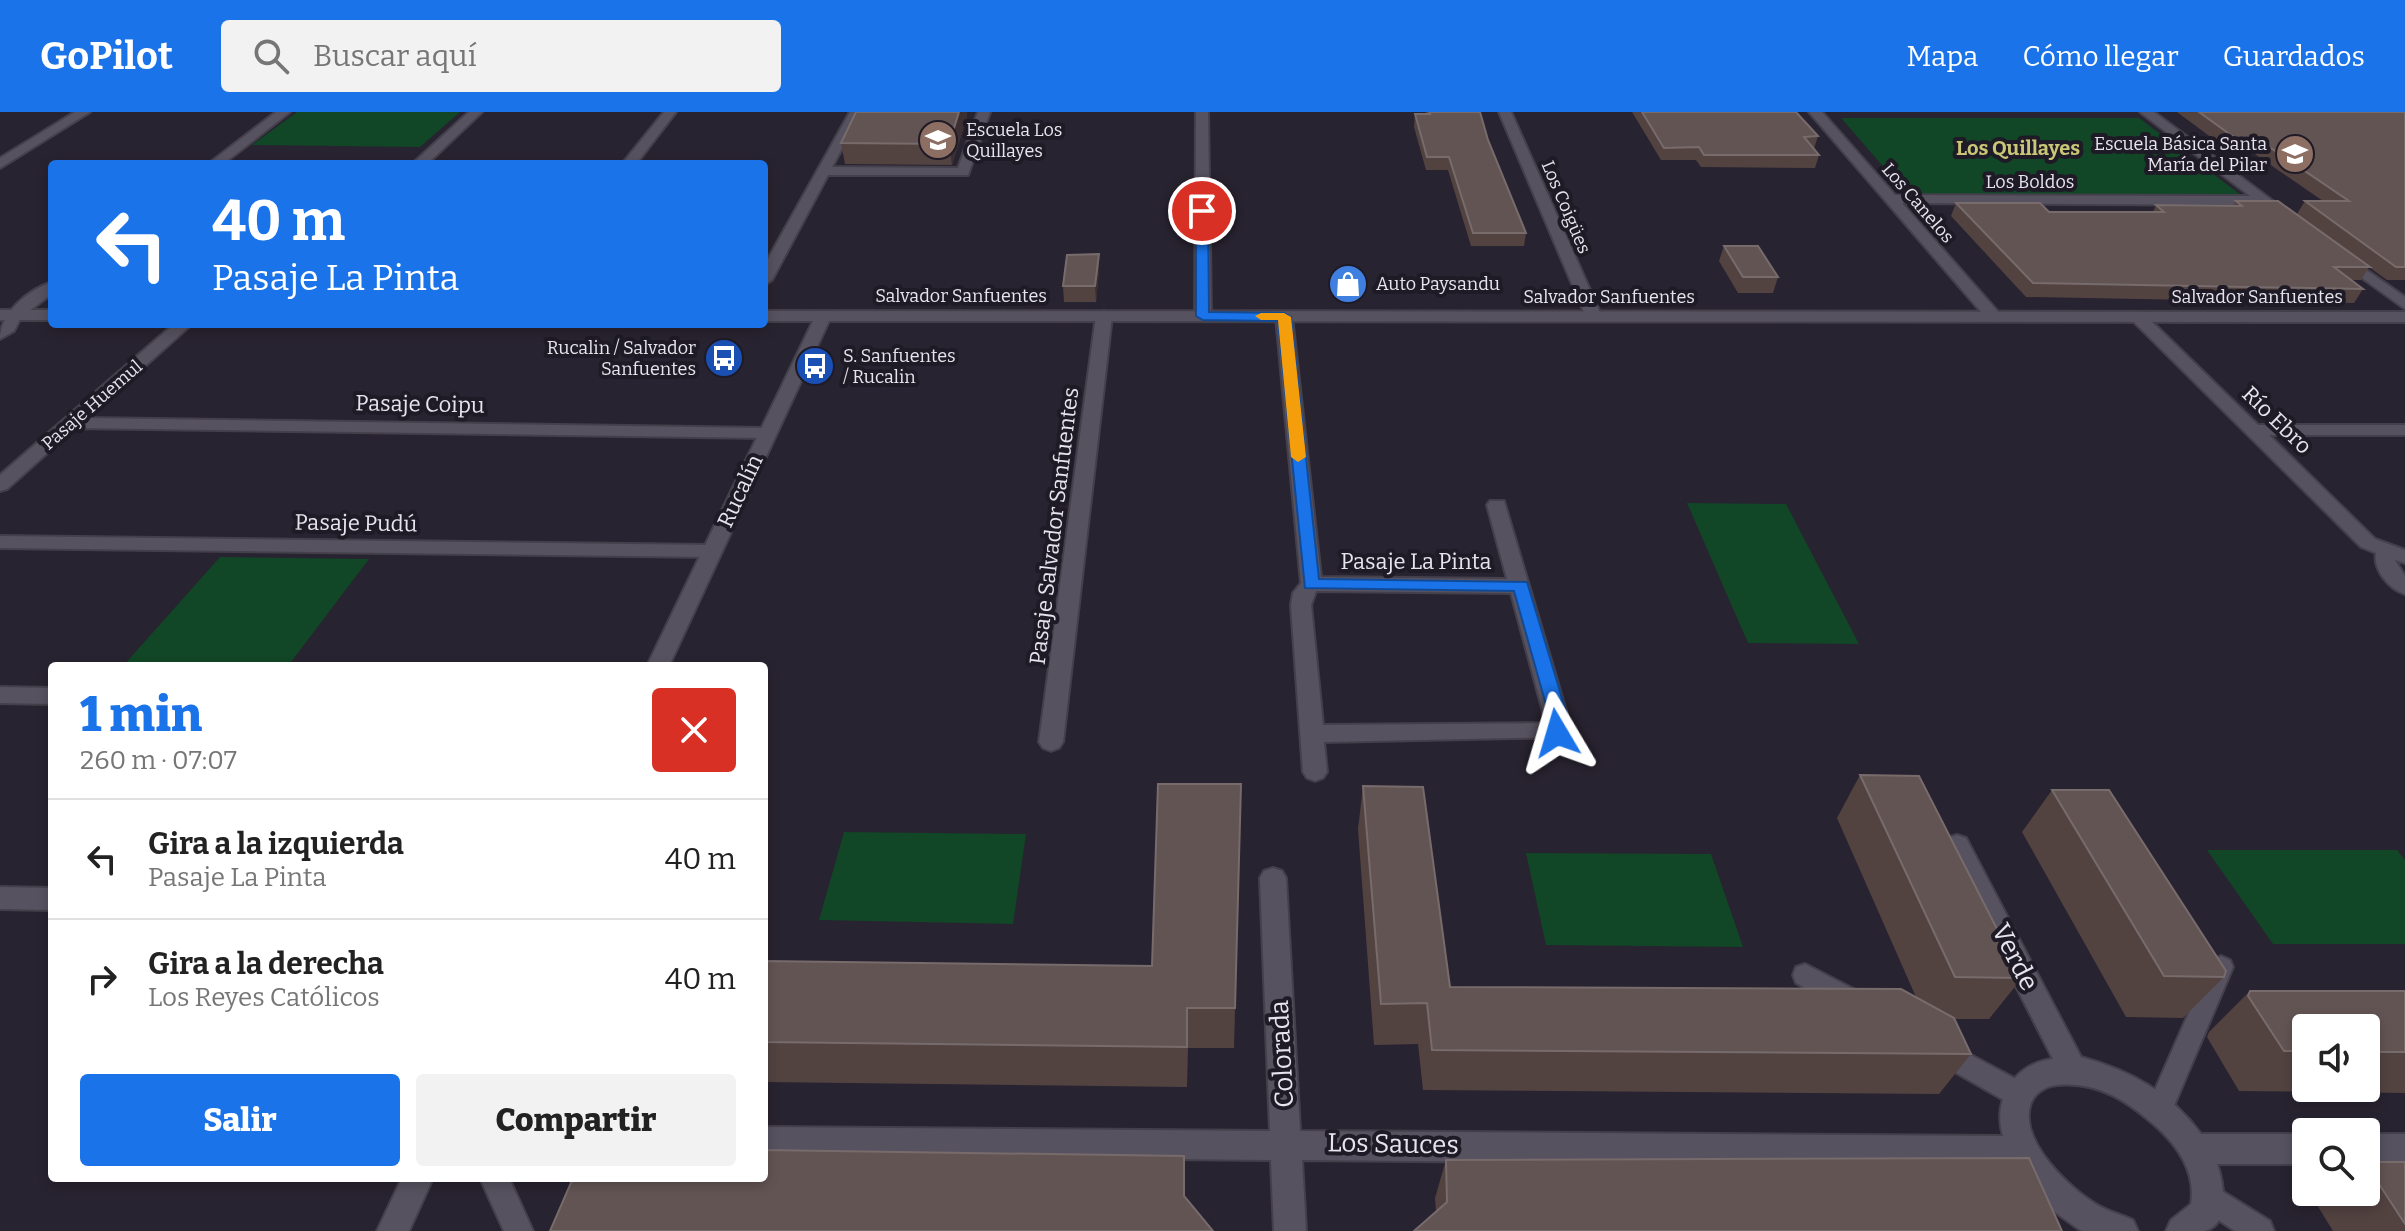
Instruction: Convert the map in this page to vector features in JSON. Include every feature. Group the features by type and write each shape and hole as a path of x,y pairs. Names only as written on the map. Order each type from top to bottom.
{"street":[{"path":"0,164 84,112"},
{"path":"220,160 284,112"},
{"path":"423,160 476,112"},
{"path":"632,160 670,112"},
{"path":"768,273 856,112"},
{"path":"824,171 963,172 984,112"},
{"path":"1202,112 1203,316"},
{"name":"Los Coigües","path":"1505,112 1594,317"},
{"name":"Los Canelos","path":"1815,112 1994,317"},
{"name":"Los Boldos","path":"1891,199 2271,204 2146,112"},
{"path":"2334,251 2405,304"},
{"path":"7,315 48,289"},
{"path":"7,315 48,315"},
{"path":"0,334 8,328 7,315"},
{"name":"Salvador Sanfuentes","path":"768,316 2405,317"},
{"name":"Rucalín","path":"660,662 823,316"},
{"name":"Pasaje Salvador Sanfuentes","path":"1051,742 1104,316"},
{"path":"1284,317 1311,584 1303,593 1301,605 1315,772"},
{"name":"Río Ebro","path":"2138,317 2368,543 2395,555"},
{"name":"Pasaje Huemul","path":"0,485 179,328"},
{"name":"Pasaje Coipu","path":"71,423 768,433"},
{"path":"2253,430 2405,430"},
{"path":"1312,734 1560,731 1497,505"},
{"name":"Pasaje Pudú","path":"0,542 712,551"},
{"path":"2395,555 2384,562 2405,587"},
{"name":"Pasaje La Pinta","path":"1311,584 1521,586"},
{"path":"0,695 48,696"},
{"name":"Verde","path":"1957,845 2073,1070"},
{"name":"Colorada","path":"1273,878 1290,1231"},
{"path":"0,898 48,899"},
{"path":"2122,1231 2084,1224 2038,1175 2022,1151 2015,1130 2014,1110 2018,1094 2031,1080 2049,1072 2073,1070 2102,1075 2132,1089 2160,1108 2196,1149 2207,1174 2209,1197 2202,1216 2182,1231"},
{"name":"Los Sauces","path":"768,1141 2022,1151"},
{"path":"2196,1149 2292,1149"},
{"path":"2380,1149 2405,1149"},
{"path":"393,1231 416,1182"}],"lane":[{"path":"2160,1108 2221,967"},
{"path":"1805,975 1872,1012"},
{"path":"1925,1042 2018,1094"},
{"path":"496,1182 519,1231"},
{"path":"2209,1197 2260,1231"}],"green space":[{"path":"297,112 460,112 420,147 252,145"},
{"path":"1841,118 2139,118 2241,195 1907,194"},
{"path":"1687,503 1786,504 1859,644 1748,643"},
{"path":"220,557 369,559 291,662 127,662"},
{"path":"844,832 1026,834 1013,924 819,920"},
{"path":"2207,850 2397,850 2405,860 2405,944 2273,944"},
{"path":"1526,853 1711,854 1743,947 1546,945"}],"building":[{"path":"856,112 959,112 949,144 841,143"},
{"path":"1480,112 1488,140 1526,233 1473,233 1449,157 1427,157 1415,114"},
{"path":"1642,112 1796,112 1818,136 1804,137 1819,155 1704,155 1699,147 1664,148"},
{"path":"2199,112 2405,112 2405,267 2396,267 2305,201 2349,201 2256,138 2235,138"},
{"path":"2236,201 2278,201 2370,267 2334,267 2363,289 2033,283 1956,203 2040,203 2049,212 2164,212 2156,205 2242,206"},
{"path":"1724,246 1758,246 1778,277 1743,277"},
{"path":"1099,254 1095,286 1063,286 1067,255"},
{"path":"1860,775 1919,776 2022,978 1955,977"},
{"path":"1158,784 1241,784 1235,1008 1187,1008 1187,1047 768,1042 768,961 1152,966"},
{"path":"1363,786 1423,787 1450,987 1901,989 1954,1018 1971,1054 1432,1050 1427,1003 1381,1004"},
{"path":"2052,790 2109,790 2226,971 2224,977 2164,976"},
{"path":"2250,991 2405,991 2405,1052 2380,1052 2380,1014 2292,1014 2292,1051 2284,1051 2248,996"},
{"path":"768,1150 1184,1156 1184,1196 1213,1231 550,1231 571,1182 768,1182"},
{"path":"2029,1158 2062,1231 1414,1231 1447,1202 1446,1160"},
{"path":"2380,1162 2405,1162 2405,1224 2380,1186"}],"slow traffic":[{"path":"1261,316 1284,317 1298,457"}],"place":[{"name":"Escuela Los Quillayes","path":"938,140"},
{"name":"Escuela Básica Santa María del Pilar","path":"2295,154"},
{"name":"Auto Paysandu","path":"1348,284"},
{"name":"Rucalin / Salvador Sanfuentes","path":"724,358"},
{"name":"S. Sanfuentes / Rucalin","path":"815,366"}],"district":[{"name":"Los Quillayes","path":"2018,148"}],"route":[{"path":"1202,211 1203,316 1284,317 1311,584 1521,586 1562,728 1557,733"}]}
